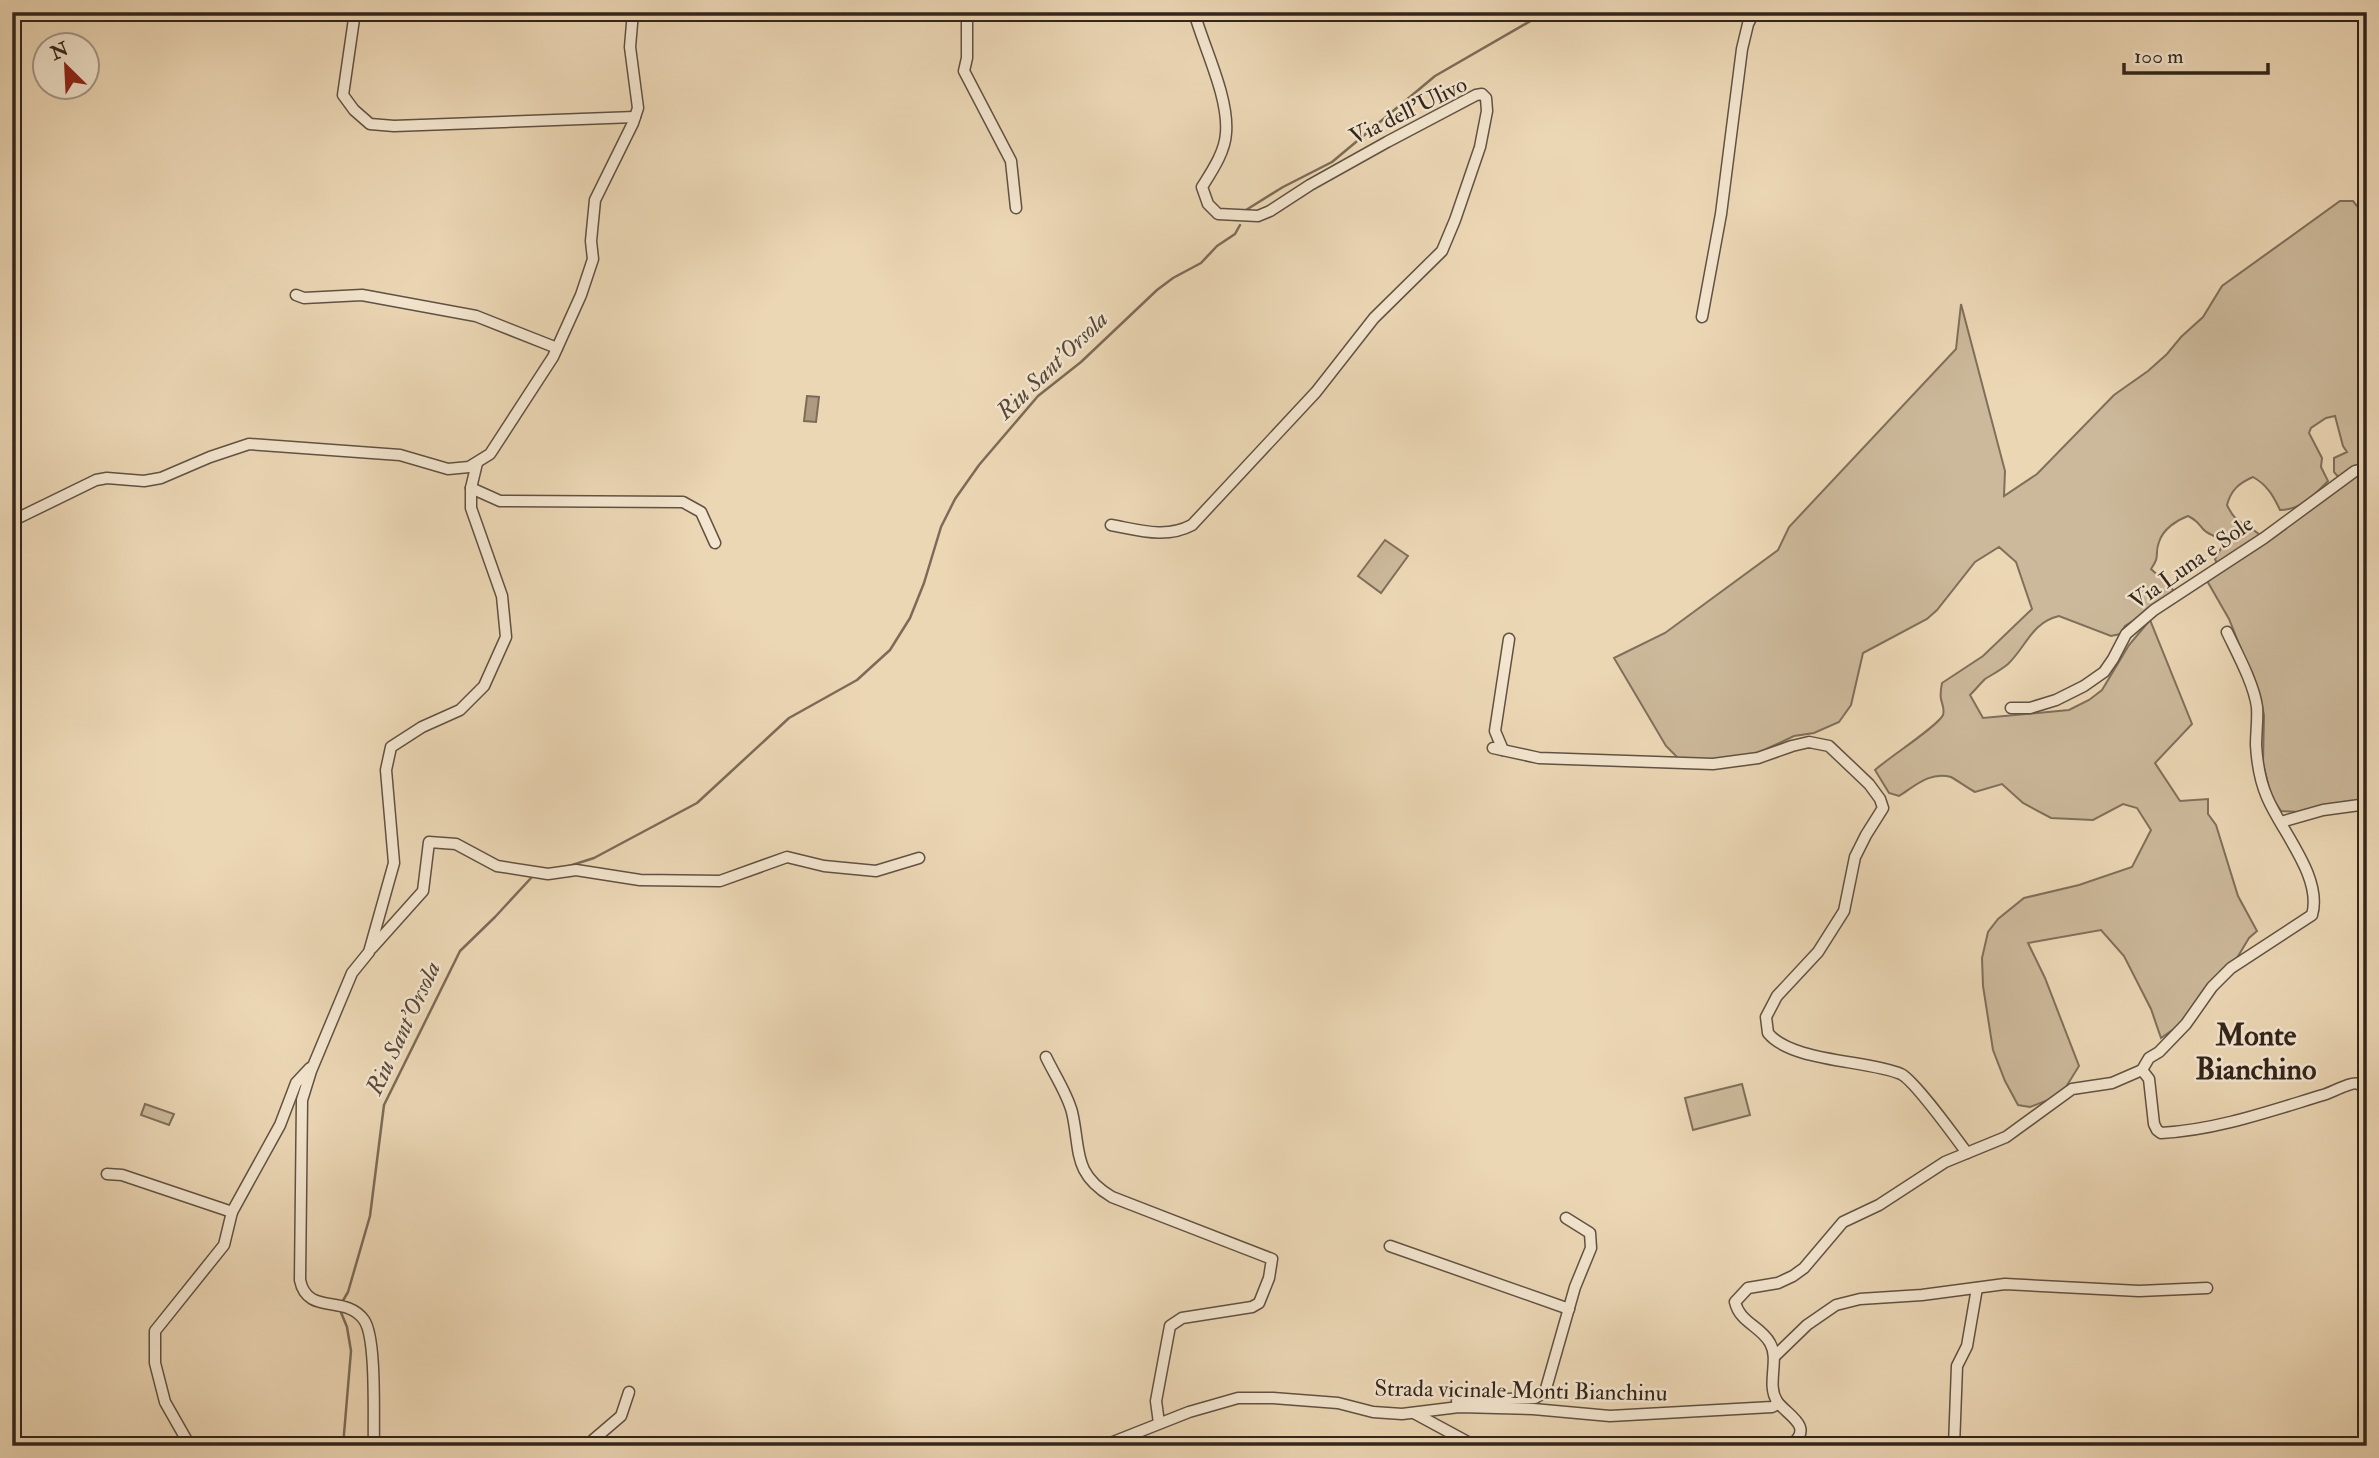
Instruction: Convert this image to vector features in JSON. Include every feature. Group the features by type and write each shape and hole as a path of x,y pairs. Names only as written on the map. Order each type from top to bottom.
{"street":[{"path":"355,12 343,95 354,110 370,124 394,126 635,117"},
{"path":"12,521 96,480 107,478 144,481 161,478 249,444 400,455 449,469 469,467 490,454 557,348 581,295 593,259 591,241 596,200 638,108 630,47 633,12"},
{"path":"967,12 967,58 964,71 1011,161 1016,208"},
{"name":"Via dell'Ulivo","path":"1111,525 1168,534 1192,525 1317,392 1374,318 1441,251 1455,220 1480,147 1487,111 1486,98 1482,94 1476,95 1310,185 1270,211 1258,216 1219,214 1208,204 1202,187 1218,159 1226,135 1225,111 1194,12"},
{"path":"1702,317 1721,214 1742,49 1754,12"},
{"path":"296,295 304,298 362,295 476,316 557,348"},
{"path":"369,951 394,863 386,770 391,747 422,727 460,710 484,686 506,636 502,596 471,508 471,488 477,463"},
{"name":"Via Luna e Sole","path":"2011,708 2030,708 2084,686 2104,672 2126,634 2154,610 2264,538 2355,471 2367,468"},
{"path":"471,488 500,501 683,502 701,512 715,543"},
{"path":"1768,1446 1770,1443 1793,1444 1800,1432 1798,1423 1778,1404 1774,1392 1775,1356 1772,1346 1767,1337 1741,1317 1735,1302 1739,1296 1756,1285 1778,1283 1793,1276 1804,1268 1843,1222 1879,1205 1945,1162 2006,1137 2071,1089 2112,1083 2142,1070 2149,1058 2159,1052 2186,1024 2212,987 2231,968 2312,915 2313,892 2303,866 2267,799 2259,774 2256,746 2257,707 2227,632"},
{"path":"1509,639 1495,732 1498,749 1539,758 1713,764 1758,758 1809,742 1829,747 1869,784 1881,799 1883,808 1855,857 1844,911 1818,952 1777,996 1766,1017 1768,1033 1785,1045 1829,1060 1903,1075 1967,1153"},
{"path":"2281,822 2323,810 2367,804"},
{"path":"374,1446 369,1337 363,1319 349,1308 316,1301 304,1294 300,1280 302,1100 314,1063 352,973 423,891 429,842 456,844 497,866 548,874 576,870 640,880 720,881 787,857 824,866 876,871 919,858"},
{"path":"1046,1057 1071,1109 1078,1157 1090,1181 1112,1196 1272,1259 1269,1278 1259,1303 1252,1307 1182,1318 1170,1326 1156,1401 1159,1423"},
{"path":"190,1446 165,1402 155,1363 155,1331 225,1245 232,1212 280,1125 296,1083 314,1063"},
{"path":"2142,1070 2149,1079 2154,1124 2161,1133 2246,1120 2263,1111 2325,1095 2352,1083 2364,1088 2367,1102"},
{"path":"107,1174 122,1175 232,1212"},
{"path":"1475,1446 1408,1413 1409,1407 1475,1399 1535,1398 1545,1392 1569,1309 1591,1248 1592,1238 1586,1228 1566,1218"},
{"path":"1390,1246 1569,1309"},
{"path":"1775,1356 1807,1325 1836,1304 1860,1299 2005,1284 2139,1292 2207,1288"},
{"path":"1954,1446 1957,1366 1967,1346 1977,1288"},
{"path":"591,1446 593,1440 621,1416 629,1392"},
{"name":"Strada vicinale Monti Bianchinu","path":"1103,1446 1189,1412 1238,1398 1338,1404 1373,1412 1408,1413 1459,1407 1533,1409 1618,1416 1772,1407 1778,1404"}],"shaded area":[{"path":"2340,201 2353,201 2362,212 2363,303 2359,409 2366,459 2364,464 2339,478 2334,472 2334,458 2347,452 2335,416 2326,418 2311,428 2309,433 2322,458 2321,467 2328,481 2306,501 2294,508 2280,510 2262,483 2253,477 2244,482 2233,491 2227,505 2238,520 2260,535 2218,566 2215,559 2224,543 2188,516 2179,520 2161,537 2156,561 2151,569 2171,587 2174,592 2170,598 2125,626 2120,634 2111,636 2059,616 2050,619 2036,629 2008,664 1985,679 1970,695 1983,718 2069,710 2102,690 2129,645 2150,620 2192,724 2155,763 2180,801 2208,799 2208,814 2216,825 2238,896 2257,931 2191,1017 2161,1038 2151,1009 2124,956 2101,930 2028,943 2045,978 2079,1066 2061,1095 2030,1107 2018,1105 1993,1050 1983,986 1982,958 1988,932 1998,919 2024,898 2079,885 2132,867 2151,830 2137,808 2123,804 2093,820 2051,818 2023,803 2002,784 1975,792 1951,777 1936,776 1923,780 1899,796 1889,793 1875,770 1923,734 1943,715 1942,683 1983,656 2032,609 2016,562 1999,547 1975,562 1927,619 1863,653 1851,705 1839,722 1814,733 1794,736 1741,761 1683,763 1666,746 1614,658 1665,633 1778,550 1789,527 1956,349 1961,304 2005,471 2004,496 2037,474 2114,395 2167,354 2203,317 2222,286"},
{"path":"807,396 819,397 816,422 804,421"},
{"path":"2362,474 2367,480 2367,799 2298,812 2281,811 2271,796 2263,763 2264,715 2260,696 2229,619 2206,579 2356,475"},
{"path":"1385,540 1408,556 1381,593 1358,576"},
{"path":"1742,1084 1750,1115 1693,1130 1685,1098"},
{"path":"145,1104 174,1114 169,1125 141,1115"}],"waterway":[{"name":"Riu Sant'Orsola","path":"1246,210 1332,162 1435,76 1546,12"},
{"name":"Riu Sant'Orsola","path":"569,866 594,858 697,803 789,718 857,680 890,650 910,618 941,527 955,499 979,465 1038,396 1081,362 1157,290 1201,263 1217,246 1235,234 1240,225"},
{"name":"Riu Sant'Orsola","path":"341,1304 348,1292 370,1216 384,1105 460,951 532,877"},
{"name":"Riu Sant'Orsola","path":"340,1310 347,1327 351,1351 343,1446"}],"district":[{"name":"Monte Bianchino","path":"2256,1052"}]}
